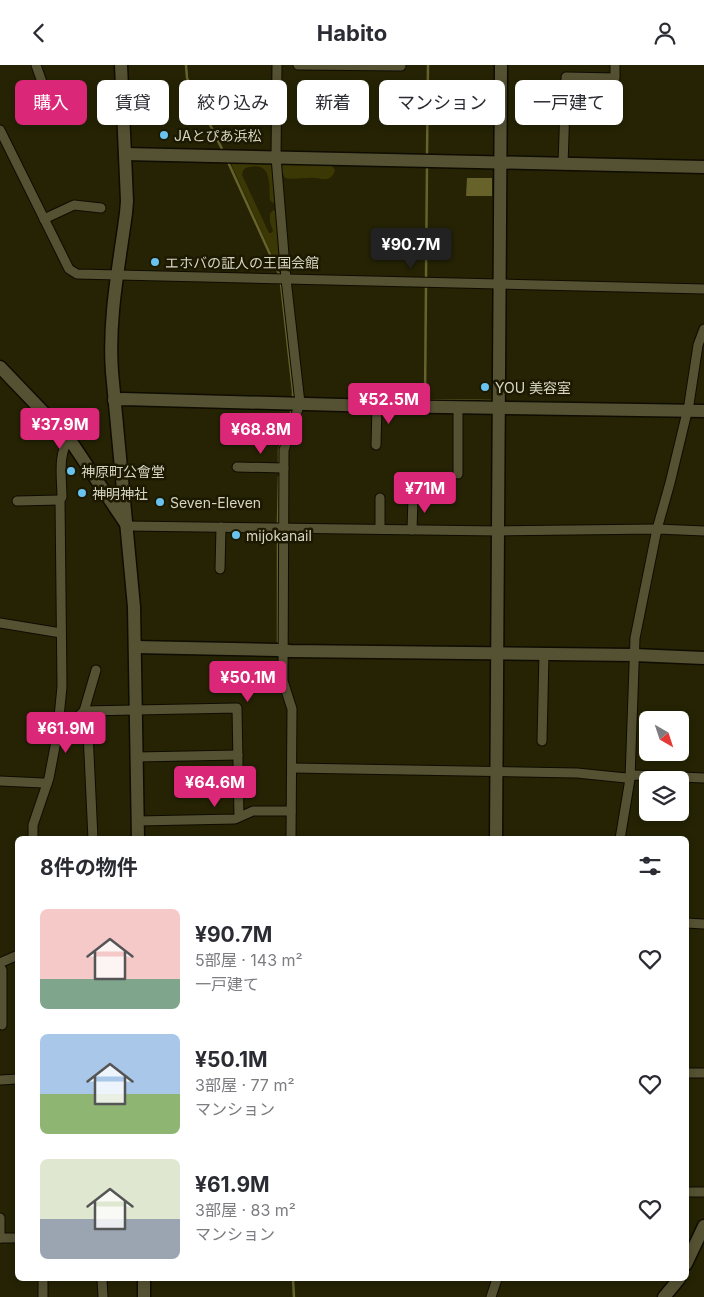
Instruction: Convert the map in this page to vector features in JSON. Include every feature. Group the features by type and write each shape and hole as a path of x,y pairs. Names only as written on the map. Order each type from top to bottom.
{"street":[{"path":"36,65 41,80"},
{"path":"121,65 126,213 111,339 111,361 134,607 138,836"},
{"path":"277,65 276,157 286,279 300,403 284,450 282,681 292,709 291,836"},
{"path":"298,65 401,66"},
{"path":"496,836 501,65"},
{"path":"563,164 566,77 615,78 616,65"},
{"path":"0,130 69,269 82,275 704,289"},
{"path":"125,154 704,167"},
{"path":"44,219 74,205 101,208"},
{"path":"620,836 630,777 635,637 657,529 689,404 698,345 704,329"},
{"path":"0,367 70,440 127,526"},
{"path":"114,400 704,411"},
{"path":"376,445 377,406"},
{"path":"458,407 458,474"},
{"path":"262,428 291,429"},
{"path":"62,732 58,727 62,687 60,500 62,497 62,452 65,443 70,440"},
{"path":"237,467 284,468"},
{"path":"380,498 380,529"},
{"path":"412,530 413,498"},
{"path":"17,501 60,500"},
{"path":"127,526 498,531 657,529 704,531"},
{"path":"220,569 221,527"},
{"path":"0,623 61,633"},
{"path":"135,647 634,655 704,659"},
{"path":"542,741 544,655"},
{"path":"93,836 86,711 96,670"},
{"path":"33,836 33,825 47,784 58,736 86,711 237,709 239,817"},
{"path":"137,757 238,755"},
{"path":"292,768 496,771 577,773 626,778 635,775 704,778"},
{"path":"0,781 47,784"},
{"path":"138,821 234,819 253,811 291,811"},
{"path":"689,923 704,924"},
{"path":"2,1025 2,970 0,965 15,957"},
{"path":"689,1073 704,1073"},
{"path":"0,1080 15,1079"},
{"path":"689,1192 704,1192"},
{"path":"0,1218 0,1238 15,1238"},
{"path":"689,1258 704,1226"},
{"path":"43,1281 43,1297"},
{"path":"102,1281 103,1297"},
{"path":"144,1281 144,1297"},
{"path":"491,1297 496,1281"},
{"path":"664,1297 677,1281"}],"shaded area":[{"path":"233,161 270,162 273,164 276,201 273,203 270,200 268,176 262,168 256,166 246,168 242,175 269,233 273,231 270,214 273,210 277,212 281,269 278,268 232,166"},
{"path":"287,163 327,163 335,170 331,177 326,179 285,178 281,170 282,166"},
{"path":"467,178 492,178 492,196 466,196"}],"waterway":[{"path":"186,65 187,78 223,151"},
{"path":"427,156 428,65"},
{"path":"228,162 279,274"},
{"path":"426,278 427,165"},
{"path":"281,284 293,398"},
{"path":"426,286 425,400 493,401"},
{"path":"287,426 292,409"},
{"path":"279,465 279,450 284,435"},
{"path":"278,522 279,477"},
{"path":"278,532 278,644"},
{"path":"293,1281 294,1297"}],"place":[{"name":"JAとぴあ浜松","path":"164,135"},
{"name":"エホバの証人の王国会館","path":"155,262"},
{"name":"YOU 美容室","path":"485,387"},
{"name":"神原町公會堂","path":"71,471"},
{"name":"神明神社","path":"82,493"},
{"name":"Seven-Eleven","path":"160,502"},
{"name":"mijokanail","path":"236,535"}]}
